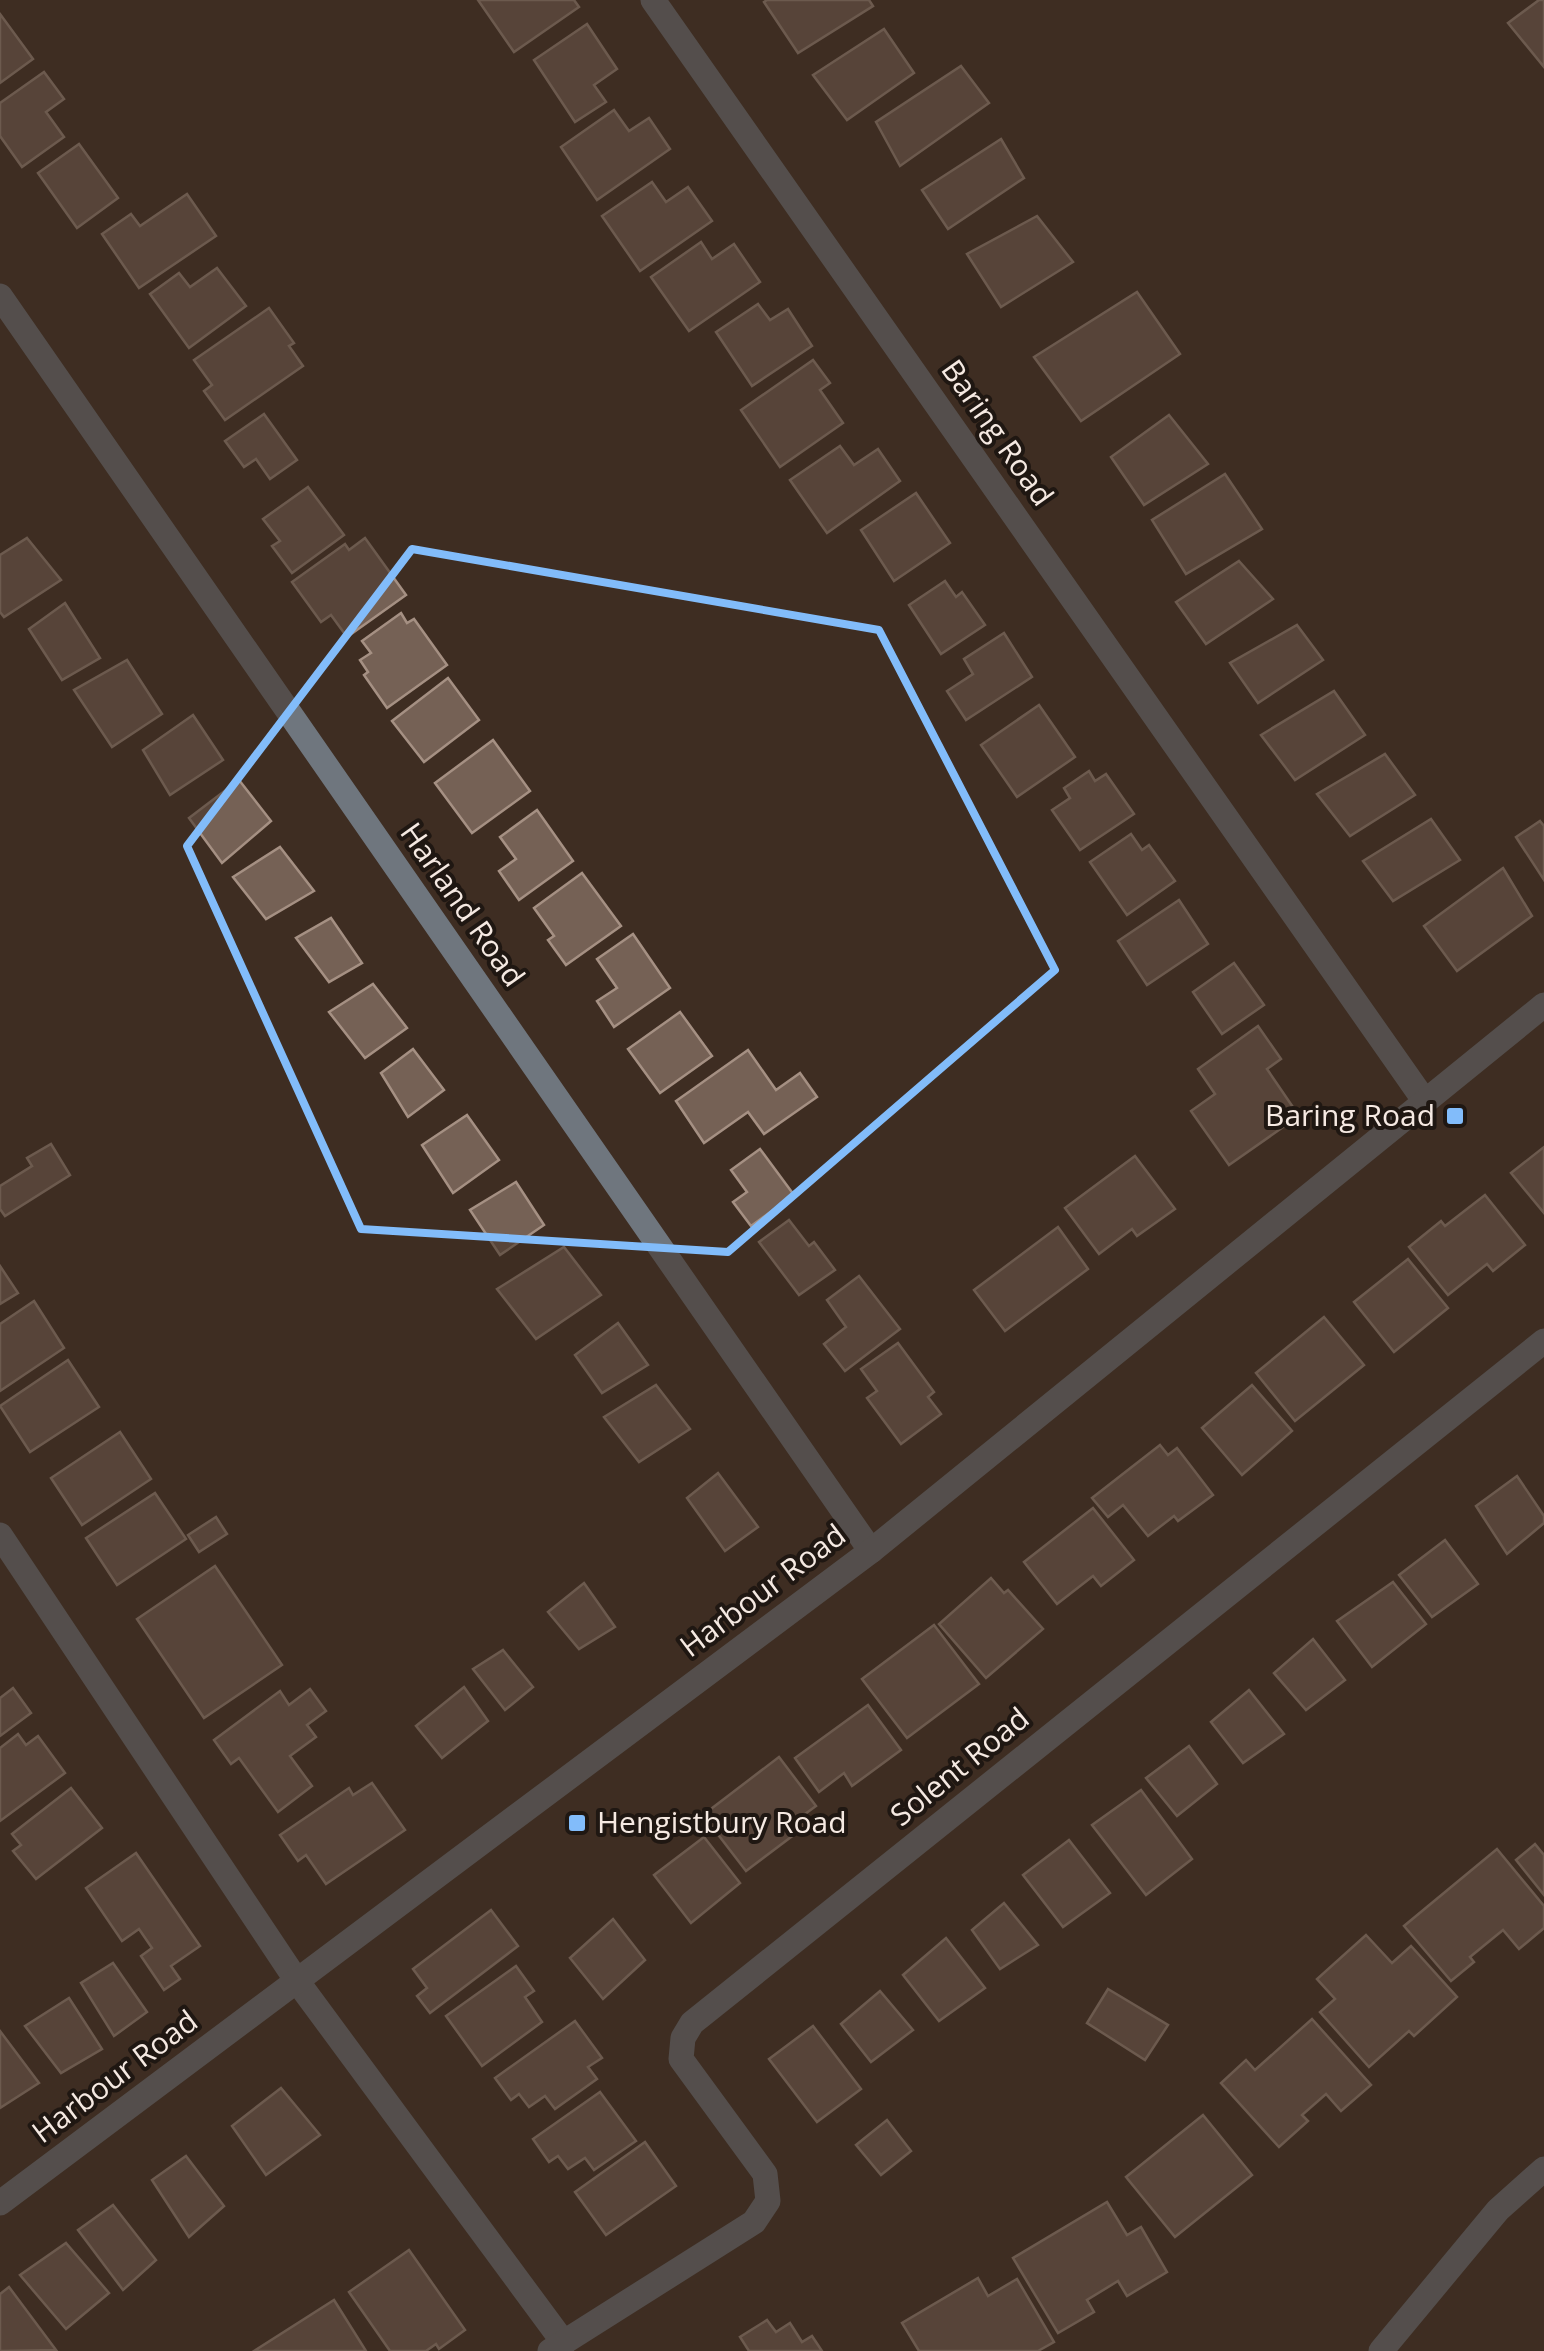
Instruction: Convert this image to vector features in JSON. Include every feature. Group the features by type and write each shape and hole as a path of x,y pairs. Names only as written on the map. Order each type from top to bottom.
{"street":[{"name":"Baring Road","path":"654,0 1424,1100"},
{"name":"Harland Road","path":"0,296 871,1551"},
{"name":"Harbour Road","path":"0,2203 871,1551 1544,1005"},
{"name":"Solent Road","path":"557,2347 754,2222 768,2201 765,2174 682,2059 682,2038 692,2023 1544,1341"},
{"path":"0,1535 297,1981 557,2347"},
{"path":"1381,2351 1498,2210 1544,2169"}],"highlighted area":[{"path":"412,549 879,630 1055,970 728,1252 361,1229 187,846"}],"building":[{"path":"478,0 574,0 579,7 514,52"},
{"path":"869,0 873,6 798,53 764,2"},
{"path":"1544,0 1544,67 1508,23"},
{"path":"0,14 33,59 0,83"},
{"path":"587,24 617,69 594,85 606,102 575,122 534,60"},
{"path":"884,29 914,73 847,120 813,75"},
{"path":"961,66 989,103 900,166 876,122"},
{"path":"44,72 64,99 46,112 64,137 22,167 0,136 0,103"},
{"path":"614,110 629,131 649,118 670,149 597,200 561,147"},
{"path":"1001,139 1024,178 948,229 922,190"},
{"path":"79,144 118,198 77,228 38,173"},
{"path":"652,182 666,202 688,187 712,221 640,271 602,216"},
{"path":"187,194 216,236 139,288 102,234 131,214 140,226"},
{"path":"1037,216 1073,262 1001,307 967,254"},
{"path":"701,242 712,259 734,244 760,282 689,331 651,277"},
{"path":"217,268 246,306 189,348 150,294 179,273 190,287"},
{"path":"1137,292 1180,354 1081,421 1034,357"},
{"path":"758,304 770,320 788,309 812,346 752,386 716,332"},
{"path":"269,308 294,343 289,346 303,366 225,420 204,391 212,385 194,360"},
{"path":"813,360 830,383 820,390 843,423 780,467 741,410"},
{"path":"264,414 297,460 270,479 256,459 244,467 225,441"},
{"path":"1169,415 1208,464 1144,505 1111,457"},
{"path":"840,446 854,465 878,449 900,481 827,533 790,480"},
{"path":"1225,474 1262,529 1186,574 1152,520"},
{"path":"308,487 344,535 292,573 272,546 280,541 263,519"},
{"path":"916,493 950,543 894,581 861,530"},
{"path":"27,538 61,580 4,617 0,612 0,555"},
{"path":"365,538 406,595 347,637 331,615 321,622 292,582 345,544 349,550"},
{"path":"1239,561 1273,599 1206,644 1176,602"},
{"path":"945,581 956,597 962,592 985,625 941,654 909,605"},
{"path":"65,603 100,658 62,680 29,629"},
{"path":"401,613 407,623 414,619 447,665 387,708 364,675 368,672 360,660 371,653 362,641"},
{"path":"1297,625 1323,660 1258,703 1230,663"},
{"path":"1004,633 1032,677 966,720 947,691 973,674 964,659"},
{"path":"127,660 162,714 112,747 74,690"},
{"path":"448,678 479,720 424,762 392,721"},
{"path":"1334,691 1365,735 1295,780 1261,735"},
{"path":"1039,705 1075,757 1017,797 981,745"},
{"path":"193,715 223,760 170,795 143,750"},
{"path":"493,740 530,791 472,833 435,783"},
{"path":"1385,754 1415,795 1350,836 1317,794"},
{"path":"1089,771 1095,781 1106,774 1134,814 1080,850 1052,810 1070,798 1064,788"},
{"path":"239,780 271,821 222,863 189,818"},
{"path":"537,810 573,861 519,900 499,871 516,859 500,837"},
{"path":"1431,819 1460,860 1393,901 1363,861"},
{"path":"1540,821 1544,826 1544,880 1516,837"},
{"path":"1131,834 1142,850 1149,845 1175,881 1127,915 1090,862"},
{"path":"280,847 314,891 266,919 233,877"},
{"path":"1503,868 1532,916 1457,971 1424,926"},
{"path":"582,873 621,926 566,965 548,940 554,936 534,908"},
{"path":"1179,900 1208,944 1147,985 1118,941"},
{"path":"331,918 362,963 329,982 296,938"},
{"path":"633,934 670,988 614,1027 597,1001 617,988 597,959"},
{"path":"1234,963 1264,1005 1222,1034 1193,992"},
{"path":"373,984 407,1028 365,1058 329,1012"},
{"path":"680,1012 712,1056 660,1093 628,1049"},
{"path":"1258,1026 1281,1059 1267,1069 1299,1116 1229,1165 1191,1111 1215,1094 1198,1069"},
{"path":"413,1049 444,1090 408,1117 381,1073"},
{"path":"748,1050 776,1090 800,1073 817,1097 764,1134 748,1112 704,1143 676,1101"},
{"path":"467,1115 499,1160 453,1193 422,1145"},
{"path":"51,1144 70,1175 5,1216 0,1209 0,1186 32,1166 27,1158"},
{"path":"1544,1147 1544,1213 1511,1173"},
{"path":"760,1149 794,1195 751,1226 733,1202 747,1192 731,1170"},
{"path":"1135,1156 1175,1209 1137,1236 1132,1229 1099,1254 1065,1208"},
{"path":"516,1182 544,1225 500,1255 470,1210"},
{"path":"1485,1195 1525,1245 1493,1271 1487,1264 1448,1295 1409,1247 1441,1221 1445,1226"},
{"path":"789,1220 809,1246 814,1242 835,1270 799,1295 759,1242"},
{"path":"1058,1227 1088,1269 1005,1331 974,1290"},
{"path":"564,1247 601,1295 536,1339 497,1289"},
{"path":"1408,1259 1448,1308 1394,1352 1354,1302"},
{"path":"0,1266 18,1293 0,1304"},
{"path":"859,1276 900,1329 845,1371 824,1344 846,1327 827,1300"},
{"path":"34,1301 64,1348 0,1391 0,1324"},
{"path":"1324,1317 1364,1365 1295,1421 1256,1373"},
{"path":"618,1323 648,1365 602,1393 575,1355"},
{"path":"898,1343 934,1392 928,1397 941,1414 901,1444 867,1398 877,1391 861,1369"},
{"path":"68,1360 99,1407 30,1452 0,1406"},
{"path":"656,1385 690,1429 639,1462 604,1417"},
{"path":"1252,1385 1292,1431 1242,1475 1202,1428"},
{"path":"120,1432 151,1479 82,1525 51,1478"},
{"path":"1160,1445 1168,1455 1177,1448 1213,1495 1178,1521 1174,1516 1148,1536 1123,1505 1108,1517 1092,1498"},
{"path":"718,1473 758,1527 725,1551 687,1498"},
{"path":"1517,1476 1544,1516 1544,1523 1507,1554 1476,1506"},
{"path":"155,1493 186,1539 117,1585 86,1538"},
{"path":"1093,1508 1134,1560 1101,1586 1093,1576 1057,1604 1024,1562"},
{"path":"216,1517 227,1534 199,1552 188,1535"},
{"path":"1445,1540 1478,1584 1432,1617 1399,1575"},
{"path":"215,1566 282,1665 204,1718 137,1619"},
{"path":"991,1578 1004,1593 1008,1590 1043,1629 986,1678 939,1624"},
{"path":"1393,1582 1426,1624 1372,1667 1337,1621"},
{"path":"584,1583 615,1627 579,1649 548,1612"},
{"path":"934,1625 979,1684 907,1738 862,1679"},
{"path":"1313,1639 1345,1680 1306,1710 1274,1673"},
{"path":"503,1650 533,1687 505,1710 473,1669"},
{"path":"464,1687 488,1721 442,1758 416,1726"},
{"path":"13,1688 31,1713 0,1736 0,1698"},
{"path":"310,1689 326,1711 307,1725 316,1737 290,1756 312,1786 278,1812 239,1758 231,1764 214,1740 280,1691 289,1705"},
{"path":"1249,1690 1284,1734 1243,1763 1211,1722"},
{"path":"868,1705 901,1750 852,1786 844,1773 819,1792 795,1758"},
{"path":"18,1734 26,1745 38,1736 65,1773 0,1821 0,1748"},
{"path":"1189,1746 1217,1784 1177,1816 1146,1778"},
{"path":"779,1757 816,1806 805,1814 811,1822 746,1871 703,1815"},
{"path":"372,1783 405,1830 326,1884 306,1855 298,1861 280,1835 349,1788 353,1795"},
{"path":"71,1788 102,1828 36,1879 13,1851 21,1845 12,1834"},
{"path":"1141,1790 1192,1859 1146,1895 1092,1825"},
{"path":"704,1837 740,1883 691,1923 654,1875"},
{"path":"1069,1840 1110,1893 1063,1927 1023,1875"},
{"path":"1535,1844 1544,1855 1544,1895 1516,1860"},
{"path":"1497,1849 1544,1906 1544,1928 1519,1949 1503,1930 1470,1957 1474,1962 1451,1981 1404,1926"},
{"path":"136,1853 200,1946 171,1966 180,1979 164,1990 141,1956 152,1948 139,1929 122,1941 86,1888"},
{"path":"1004,1903 1038,1945 1000,1969 972,1930"},
{"path":"491,1910 518,1946 430,2013 417,1996 427,1988 413,1969"},
{"path":"613,1919 645,1960 603,1999 570,1958"},
{"path":"1366,1935 1392,1963 1411,1946 1457,1997 1414,2036 1409,2031 1369,2067 1320,2012 1335,1999 1317,1979"},
{"path":"946,1938 985,1988 939,2021 903,1975"},
{"path":"113,1963 147,2012 114,2036 81,1983"},
{"path":"516,1966 534,1991 525,1997 542,2022 482,2066 446,2016"},
{"path":"1108,1989 1168,2025 1145,2060 1087,2023"},
{"path":"880,1991 913,2030 871,2062 841,2024"},
{"path":"69,1998 102,2049 61,2073 25,2026"},
{"path":"1312,2019 1371,2085 1341,2111 1326,2094 1302,2115 1308,2121 1279,2147 1221,2083 1246,2060 1255,2070"},
{"path":"575,2021 602,2058 588,2067 597,2079 555,2109 545,2096 529,2107 519,2094 511,2100 495,2078"},
{"path":"813,2026 861,2089 817,2122 769,2059"},
{"path":"0,2031 39,2083 0,2108"},
{"path":"281,2088 320,2135 266,2175 232,2126"},
{"path":"600,2092 636,2141 594,2170 585,2158 568,2169 558,2156 549,2162 533,2139"},
{"path":"1203,2115 1252,2175 1175,2237 1126,2177"},
{"path":"887,2120 911,2151 881,2175 856,2145"},
{"path":"645,2142 676,2186 606,2235 575,2192"},
{"path":"186,2156 224,2206 189,2237 152,2180"},
{"path":"1107,2202 1127,2235 1141,2227 1167,2272 1127,2296 1118,2281 1087,2300 1094,2312 1058,2333 1013,2258"},
{"path":"113,2205 156,2260 123,2290 78,2230"},
{"path":"66,2243 109,2293 66,2329 20,2275"},
{"path":"409,2250 465,2330 439,2349 436,2344 426,2351 390,2351 349,2292"},
{"path":"978,2278 988,2296 1017,2279 1054,2342 1038,2351 919,2351 902,2323"},
{"path":"9,2287 56,2350 0,2351 0,2294"},
{"path":"334,2300 366,2351 254,2351"},
{"path":"767,2320 776,2332 790,2323 802,2342 812,2336 822,2351 749,2351 740,2337"}],"place":[{"name":"Baring Road","path":"1455,1116"},
{"name":"Hengistbury Road","path":"577,1823"}]}
